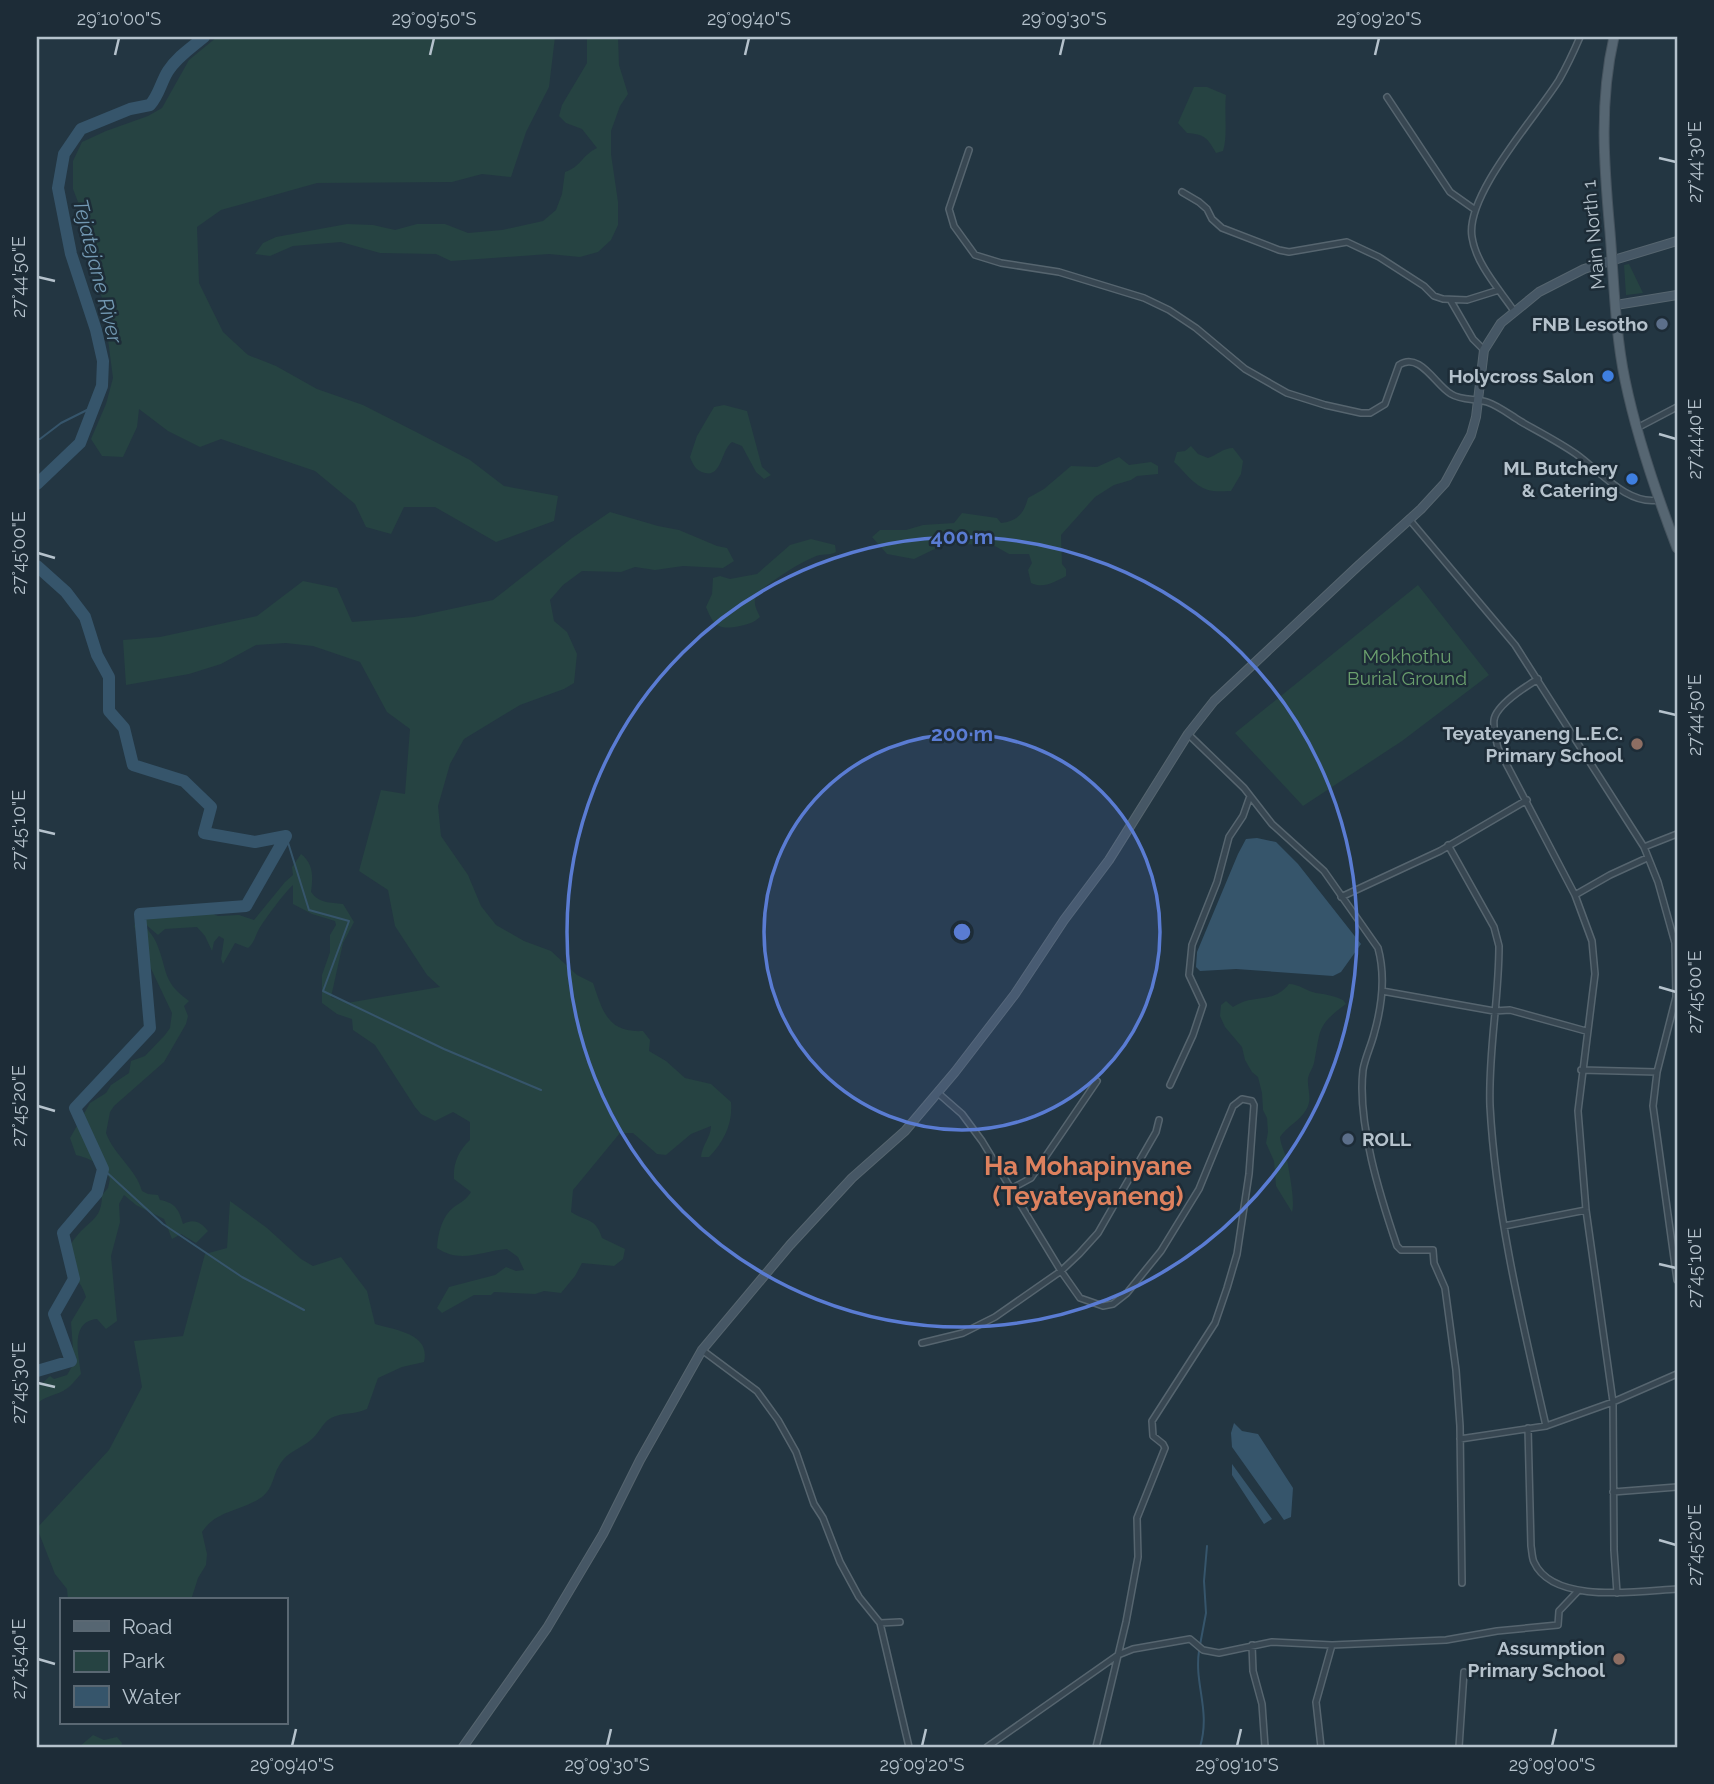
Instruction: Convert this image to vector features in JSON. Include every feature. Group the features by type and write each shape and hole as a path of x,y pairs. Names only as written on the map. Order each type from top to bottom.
{"main road":[{"name":"Main North 1","path":"1614,37 1605,79 1603,113 1612,261 1625,381 1658,499 1677,548"},
{"path":"463,1747 547,1628 603,1534 640,1460 702,1350 839,1190 905,1131 938,1093 1014,994 1109,860 1188,734 1214,701 1409,519 1452,472 1471,435 1479,401 1484,349 1502,323 1549,286 1584,269 1677,241"},
{"path":"1616,304 1677,295"}],"street":[{"path":"1514,311 1475,253 1471,233 1474,209 1510,150 1560,79 1580,37"},
{"path":"1387,97 1450,192 1474,209"},
{"path":"969,150 949,209 954,226 975,254 1001,263 1059,272 1144,298 1170,310 1196,328 1245,369 1287,393 1325,405 1361,413 1378,410 1388,399 1399,365 1414,362 1427,370 1449,393 1486,401 1575,453 1612,483 1646,502 1658,499"},
{"path":"1181,192 1207,209 1212,219 1222,228 1279,250 1289,252 1347,242 1379,257 1424,286 1434,296 1451,301 1467,300 1499,290"},
{"path":"1451,301 1473,339 1484,349"},
{"path":"1637,428 1677,407"},
{"path":"1409,519 1501,627 1538,679 1644,847 1658,882 1675,943 1676,997 1657,1072 1653,1106 1677,1280"},
{"path":"1538,679 1518,692 1497,712 1494,719 1498,748 1575,895 1592,941 1595,974 1578,1111 1586,1210 1613,1402 1617,1593"},
{"path":"1188,734 1233,777 1272,824 1324,871 1378,948 1382,962 1382,990 1374,1034 1363,1070 1365,1125 1376,1175 1397,1245 1401,1250 1433,1250 1434,1263 1445,1288 1456,1370 1460,1438 1462,1583"},
{"path":"1170,1084 1203,1005 1189,975 1192,944 1217,882 1229,837 1243,816 1250,796"},
{"path":"1341,897 1448,845 1527,800"},
{"path":"1644,847 1677,834"},
{"path":"1448,845 1494,927 1499,947 1490,1104 1504,1226 1546,1426"},
{"path":"1575,895 1609,875 1647,858"},
{"path":"1382,990 1494,1011 1510,1010 1587,1031"},
{"path":"1581,1070 1657,1072"},
{"path":"1011,1189 1031,1178 1097,1081"},
{"path":"938,1093 962,1114 1061,1271 1080,1298 1091,1303 1113,1304 1127,1293 1161,1251 1199,1189 1233,1105 1242,1099 1252,1101 1255,1111 1237,1254 1215,1323 1153,1421 1153,1436 1165,1448 1137,1518 1138,1557 1096,1747"},
{"path":"922,1343 963,1334 995,1317 1061,1271 1098,1233 1156,1132 1160,1120"},
{"path":"1504,1226 1586,1210"},
{"path":"702,1350 757,1391 796,1452 814,1504 823,1518 840,1562 864,1604 880,1623 909,1747"},
{"path":"1460,1438 1546,1426 1613,1402 1677,1374"},
{"path":"1528,1428 1529,1518 1534,1562 1562,1587 1578,1591 1617,1593 1677,1588"},
{"path":"1613,1492 1677,1487"},
{"path":"987,1747 1118,1655 1133,1649 1190,1639 1203,1650 1219,1653 1242,1650 1252,1645 1296,1642 1332,1645 1446,1640 1497,1631 1558,1625 1559,1611 1578,1591"},
{"path":"880,1623 901,1622"},
{"path":"1252,1645 1253,1671 1262,1704 1265,1747"},
{"path":"1321,1747 1317,1702 1332,1645"},
{"path":"1459,1747 1464,1672"}],"green space":[{"path":"217,37 555,37 549,87 526,132 511,177 482,174 452,182 317,183 221,210 197,227 199,283 223,332 248,355 276,366 317,389 363,405 418,433 470,460 504,486 558,496 554,521 496,542 435,507 404,507 391,534 366,527 355,504 315,471 221,439 200,447 168,431 139,409 137,427 123,457 102,456 91,439 106,404 113,378 103,301 82,240 78,202 73,189 73,161 82,142 162,108 189,60"},
{"path":"587,37 618,37 619,65 628,94 620,106 611,131 618,225 611,240 598,252 580,257 549,254 451,261 436,254 380,253 341,242 293,246 270,256 255,254 263,243 276,237 347,224 373,225 395,230 417,224 445,224 468,233 502,230 543,221 556,210 562,194 565,172 597,148 582,129 566,123 559,116 562,105 587,63"},
{"path":"1194,87 1207,87 1226,95 1223,151 1216,153 1205,138 1187,133 1178,123"},
{"path":"1629,264 1643,293 1626,295 1624,265"},
{"path":"724,405 747,411 762,467 771,475 764,479 756,472 742,446 732,442 715,471 705,473 694,465 690,457 697,436 714,407"},
{"path":"1191,446 1198,454 1208,458 1233,448 1243,461 1241,474 1231,491 1203,488 1174,462 1177,452 1185,451"},
{"path":"1119,457 1129,465 1151,462 1158,466 1158,474 1137,476 1114,485 1095,497 1061,535 1062,564 1066,569 1066,576 1049,584 1031,583 1028,570 1032,563 1029,554 1009,554 993,545 945,544 914,559 887,554 872,537 880,530 906,530 923,525 954,523 962,513 997,518 1001,523 1007,522 1019,515 1028,498 1044,489 1071,466 1097,467"},
{"path":"610,512 679,530 727,548 734,561 723,568 683,566 655,570 635,567 621,572 582,571 563,585 550,600 554,621 567,632 577,654 574,683 520,705 464,739 450,764 438,806 441,836 468,875 481,906 496,925 524,941 551,951 577,975 593,983 604,1011 614,1024 631,1031 643,1031 650,1040 649,1051 666,1061 685,1078 711,1084 731,1102 729,1125 719,1145 709,1157 701,1157 711,1126 691,1134 666,1155 657,1154 633,1133 620,1133 573,1190 571,1212 594,1224 602,1238 625,1249 623,1259 614,1266 582,1263 561,1293 494,1292 491,1295 474,1295 442,1313 437,1308 449,1287 495,1275 506,1267 516,1271 524,1270 518,1257 507,1249 463,1256 446,1253 437,1248 446,1215 471,1192 454,1179 459,1153 470,1140 470,1122 453,1112 435,1121 421,1114 375,1045 353,1030 352,1019 337,1014 322,1003 322,975 330,952 330,935 336,925 335,921 312,914 293,904 293,885 280,899 250,946 248,948 235,943 223,964 221,959 224,939 219,936 212,951 197,927 165,929 158,935 144,923 160,951 169,981 189,1001 184,1006 188,1016 164,1062 114,1106 110,1112 106,1133 142,1191 158,1195 160,1200 173,1205 183,1224 197,1222 208,1231 196,1243 181,1234 172,1239 164,1219 136,1205 124,1195 119,1204 120,1222 111,1256 117,1321 106,1329 97,1319 82,1326 78,1341 81,1374 66,1389 37,1404 37,1388 50,1376 54,1379 67,1375 74,1363 71,1322 86,1297 66,1257 74,1239 100,1210 102,1195 108,1188 110,1179 96,1163 76,1155 70,1138 90,1103 129,1073 131,1061 145,1056 170,1028 172,1013 134,926 137,911 186,908 199,913 206,911 218,916 239,915 254,920 293,875 292,867 301,854 310,867 311,892 314,896 322,901 343,904 354,922 343,943 331,997 347,1003 440,987 427,975 395,926 388,890 359,871 381,790 405,794 410,729 387,712 360,662 313,646 286,643 256,645 221,664 189,674 126,685 123,640 160,637 257,616 303,581 337,588 352,622 414,617 493,600"},
{"path":"811,539 835,545 836,552 807,560 761,590 755,600 760,617 753,622 727,628 715,623 706,607 712,594 713,578 720,576 730,579 757,574 790,545"},
{"name":"Mokhothu Burial Ground","path":"1418,585 1489,675 1402,741 1303,806 1235,733"},
{"path":"1289,984 1336,997 1346,1004 1329,1018 1321,1029 1308,1078 1308,1106 1280,1137 1291,1183 1292,1212 1276,1186 1274,1161 1266,1143 1267,1118 1263,1110 1258,1077 1252,1072 1242,1047 1225,1027 1220,1016 1221,1005 1226,1001 1233,1007 1248,1000 1269,997"},
{"path":"230,1201 313,1266 341,1257 367,1291 375,1324 401,1331 417,1339 425,1352 424,1362 402,1367 378,1378 367,1409 328,1420 313,1438 283,1460 269,1489 262,1497 222,1515 208,1525 202,1532 207,1554 206,1565 198,1578 192,1598 68,1598 67,1589 55,1574 37,1528 109,1450 142,1387 134,1341 183,1336 205,1254 227,1248"},
{"path":"93,1735 104,1740 117,1737 122,1743 121,1747 79,1747"}],"water":[{"path":"1246,839 1276,842 1298,864 1361,944 1341,972 1333,976 1236,969 1200,971 1196,967 1197,952 1238,854"},
{"path":"1234,1423 1242,1431 1258,1434 1293,1488 1291,1517 1284,1520 1232,1447 1231,1433"},
{"path":"1232,1464 1272,1519 1264,1524 1232,1475"}],"waterway":[{"name":"Tejatejane River","path":"37,484 80,443 102,386 103,361 96,330 71,254 58,188 64,154 81,129 130,109 150,105 172,66 204,37"},
{"path":"37,439 93,407"},
{"name":"Tejatejane River","path":"37,566 66,592 85,617 97,655 109,677 109,711 124,728 133,765 184,781 211,807 204,833 255,842 286,836 246,906 140,914 150,1028 75,1108 103,1169 97,1193 63,1233 74,1279 54,1314 71,1361 37,1371"},
{"path":"286,836 309,910 349,921 323,991 444,1049 541,1090"},
{"path":"103,1169 163,1224 242,1277 304,1310"},
{"path":"1200,1645 1206,1613 1204,1581 1207,1546"},
{"path":"1199,1651 1204,1721 1200,1747"}],"place":[{"name":"FNB Lesotho","path":"1662,324"},
{"name":"Holycross Salon","path":"1608,376"},
{"name":"ML Butchery & Catering","path":"1632,479"},
{"name":"Teyateyaneng L.E.C. Primary School","path":"1637,744"},
{"name":"ROLL","path":"1348,1139"},
{"name":"Assumption Primary School","path":"1619,1659"}],"district":[{"name":"Ha Mohapinyane (Teyateyaneng)","path":"1088,1181"}]}
